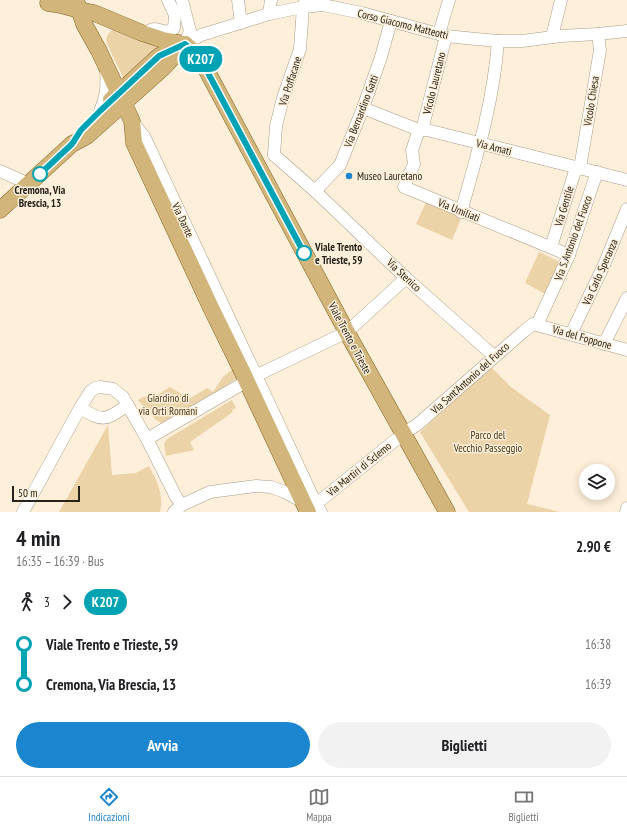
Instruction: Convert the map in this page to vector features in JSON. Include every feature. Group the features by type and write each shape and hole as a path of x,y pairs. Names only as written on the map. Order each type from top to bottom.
{"main road":[{"path":"49,3 84,9 142,33 163,40 185,44"},
{"name":"Via Dante","path":"84,9 102,58 132,122 134,142 212,310 251,378 312,508"},
{"path":"102,58 101,40 105,32 114,26 123,25"},
{"path":"0,210 72,144 81,130 100,111 121,99 163,68 185,44"},
{"name":"Viale Trento e Trieste","path":"185,44 199,56 347,332 447,512"},
{"path":"72,144 87,136 121,99"}],"street":[{"path":"142,33 154,29 170,31 174,28 175,15 168,0"},
{"path":"182,0 190,31 185,44"},
{"path":"238,0 241,23"},
{"path":"270,14 271,0"},
{"name":"Vicolo Lauretano","path":"421,130 443,35 449,0"},
{"path":"552,37 561,0"},
{"name":"Corso Giacomo Matteotti","path":"185,44 201,36 304,4 323,5 392,21 443,35 498,41 522,41 627,31"},
{"name":"Via Poffacane","path":"274,155 276,126 283,98 300,49 304,4"},
{"name":"Via Bernardino Gatti","path":"315,191 340,166 363,108 392,21"},
{"name":"Vicolo Chiesa","path":"580,168 600,50 598,34"},
{"path":"462,212 480,143 496,66 498,41"},
{"path":"100,111 105,101 107,87 102,58"},
{"name":"Via Amati","path":"363,108 421,130 480,143 627,180"},
{"name":"Via Dante","path":"132,122 145,138 230,321 251,378"},
{"name":"Via Umiliati","path":"421,130 412,150 414,164 404,187 569,255"},
{"path":"255,162 274,155 315,191"},
{"name":"Via Gentile","path":"551,247 575,171 580,168"},
{"path":"0,172 29,184"},
{"name":"Via S.Antonio del Fuoco","path":"537,325 569,255 597,172"},
{"name":"Via Stenico","path":"315,191 406,278 494,356"},
{"name":"Via Carlo Speranza","path":"571,334 604,265 627,209"},
{"path":"147,439 251,378 347,332 406,278"},
{"path":"604,344 627,298"},
{"path":"212,310 230,321"},
{"name":"Via Sant'Antonio del Fuoco","path":"403,434 422,421 522,332 533,324 537,325"},
{"name":"Via del Foppone","path":"537,325 627,350"},
{"path":"23,512 80,408 90,392 95,388 100,387 113,389 123,397 147,439 176,497 178,508 210,492 256,486 271,487 285,492 312,508"},
{"path":"80,408 94,416 106,418 128,405"},
{"name":"Via Martiri di Sclemo","path":"312,508 403,434"},
{"path":"626,512 627,508"}],"green space":[{"path":"115,29 159,48 124,79 106,41 108,35"},
{"path":"427,200 462,216 452,240 416,224"},
{"path":"539,252 562,263 547,295 525,283"},
{"name":"Parco del Vecchio Passeggio","path":"491,367 511,387 550,415 527,504 560,512 469,512 420,432"},
{"name":"Giardino di via Orti Romani","path":"234,368 237,378 214,394 161,423 156,420 138,400 149,396 154,397 170,387 189,399 207,388 213,392 223,377"},
{"path":"232,400 236,408 232,410 233,412 190,442 194,450 166,456 164,444 167,439"},
{"path":"108,425 112,475 136,473 149,466 157,483 160,494 160,512 59,512"}],"bus line":[{"name":"K207","path":"40,174 72,144 81,130 118,93 159,56 185,44 199,56 304,253"}],"place":[{"name":"Cremona, Via Brescia, 13","path":"40,174"},
{"name":"Museo Lauretano","path":"349,176"},
{"name":"Viale Trento e Trieste, 59","path":"304,253"}]}
